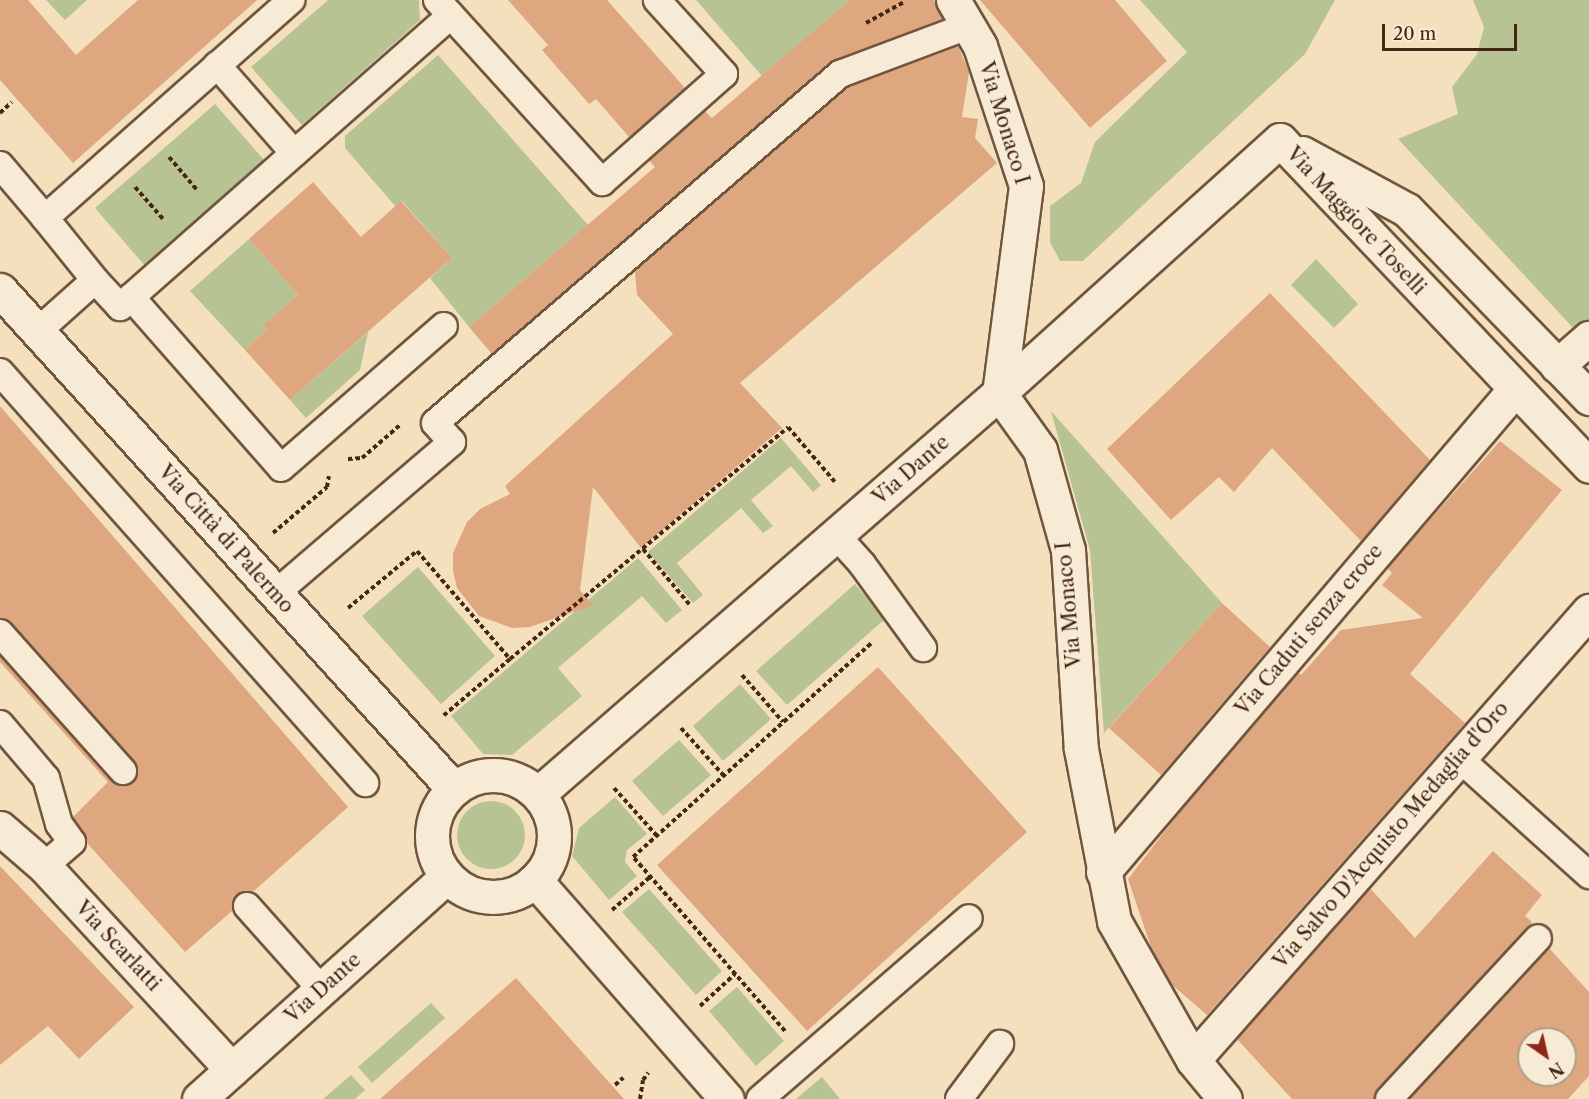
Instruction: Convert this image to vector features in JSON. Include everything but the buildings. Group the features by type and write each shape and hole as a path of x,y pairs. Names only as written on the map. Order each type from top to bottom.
{"street":[{"name":"Via Monaco I","path":"960,13 980,46 1026,186 999,393 1021,419 1040,450 1068,550 1081,748 1114,921 1193,1060 1225,1099"},
{"name":"Via Dante","path":"538,794 999,393 1280,140"},
{"name":"Via Maggiore Toselli","path":"1280,140 1407,210 1589,398"},
{"name":"Via Maggiore Toselli","path":"1280,140 1589,466"},
{"name":"Via Città di Palermo","path":"0,290 453,788"},
{"path":"1557,366 1589,338"},
{"name":"Via Caduti senza croce","path":"1103,872 1515,389"},
{"name":"Via Salvo D'Acquisto Medaglia d'Oro","path":"1193,1060 1589,611"},
{"path":"502,775 518,779 538,794 551,817 554,834 553,851 536,880 514,893 490,897 474,894 446,877 437,863 431,831 434,815 453,788 468,778 502,775"},
{"name":"Via Scarlatti","path":"0,828 44,866 232,1070"},
{"name":"Via Dante","path":"200,1099 446,877"},
{"path":"536,880 724,1098"}],"lane":[{"path":"45,218 291,0"},
{"path":"0,165 120,307 294,153 444,7 602,182 724,74 657,0"},
{"path":"276,593 452,442 435,423 840,74 960,13"},
{"path":"217,65 294,153"},
{"path":"38,331 95,280"},
{"path":"131,297 281,468 444,326"},
{"path":"0,372 365,783"},
{"path":"836,535 862,564 923,648"},
{"path":"0,633 123,771"},
{"path":"0,724 46,778 59,824 72,842 44,866"},
{"path":"1459,758 1589,875"},
{"path":"247,906 321,989"},
{"path":"760,1099 969,918"},
{"path":"1389,1099 1538,938"},
{"path":"959,1099 1000,1044"}],"path":[{"path":"0,112 12,102"},
{"path":"163,150 199,192"},
{"path":"128,179 166,221"},
{"path":"443,716 788,427 835,482"},
{"path":"643,549 690,605"},
{"path":"348,608 417,551 510,659"},
{"path":"808,1058 633,857 900,617"},
{"path":"742,675 783,722"},
{"path":"681,728 724,776"},
{"path":"614,788 657,836"},
{"path":"583,935 650,877"},
{"path":"670,1034 735,974"},
{"path":"640,1099 643,1080 648,1073"},
{"path":"615,1085 622,1078"}],"green space":[{"path":"46,0 87,0 65,20"},
{"path":"328,0 419,0 420,20 302,125 251,67"},
{"path":"696,0 850,0 762,76"},
{"path":"1140,0 1335,0 1305,54 1083,261 1060,261 1050,242 1050,206 1081,183 1095,142 1187,52"},
{"path":"1473,0 1589,0 1589,319 1575,330 1398,139 1458,114 1452,87 1477,54 1484,27"},
{"path":"438,55 588,225 469,327 430,278 452,258 402,201 395,206 345,148 345,136"},
{"path":"215,104 265,161 145,266 95,208"},
{"path":"249,239 298,295 263,325 267,329 245,350 190,291"},
{"path":"1316,259 1358,304 1334,328 1291,285"},
{"path":"368,332 360,370 306,418 290,400"},
{"path":"1051,411 1222,603 1104,733 1090,550"},
{"path":"781,438 821,485 813,492 791,466 751,500 773,526 763,533 741,508 677,563 703,595 693,603 648,552"},
{"path":"638,558 682,610 666,623 642,596 558,668 582,696 512,755 483,754 451,716"},
{"path":"418,567 495,656 441,704 362,616"},
{"path":"855,584 885,619 787,705 756,671"},
{"path":"740,684 771,719 723,761 693,726"},
{"path":"679,740 711,775 663,816 632,781"},
{"path":"615,797 647,834 627,850 625,862 637,876 609,900 572,856 579,828"},
{"path":"484,801 498,801 510,806 520,816 525,835 520,854 510,864 498,869 484,869 472,864 462,854 457,842 457,828 462,816 472,806"},
{"path":"649,889 722,971 696,995 622,912"},
{"path":"737,987 784,1041 756,1066 709,1011"},
{"path":"431,1003 445,1018 372,1083 358,1067"},
{"path":"351,1075 365,1090 355,1099 323,1099"},
{"path":"822,1077 840,1099 796,1099"}]}
